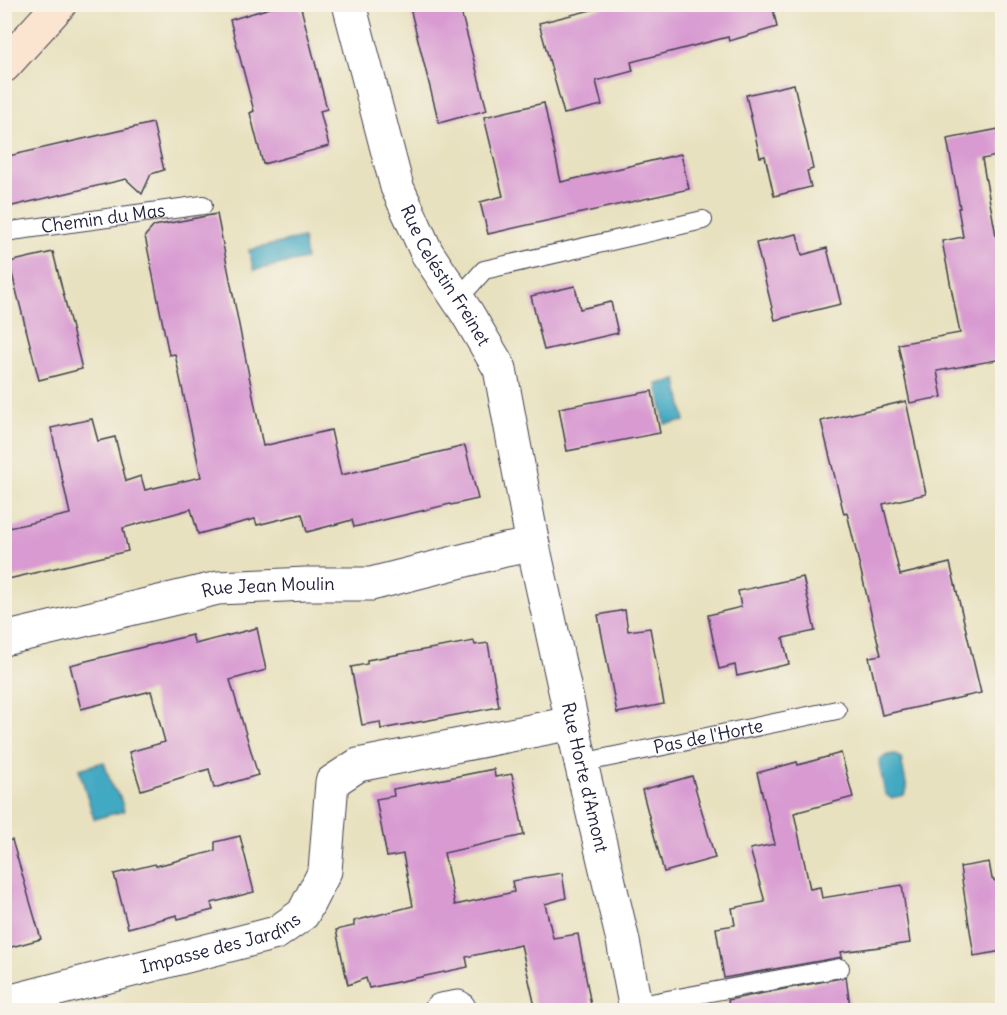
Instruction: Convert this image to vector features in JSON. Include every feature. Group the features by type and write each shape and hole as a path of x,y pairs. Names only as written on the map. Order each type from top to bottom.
{"main road":[{"path":"4,66 60,4"}],"street":[{"name":"Rue Celéstin Freinet","path":"349,4 397,187 427,253 468,313 500,369 533,545"},
{"name":"Rue Jean Moulin","path":"4,639 218,588 371,584 533,545"},
{"name":"Rue Horte d'Amont","path":"533,545 623,941 636,1008"},
{"name":"Impasse des Jardins","path":"4,1003 276,933 303,914 325,871 332,782 358,765 572,723"},
{"path":"441,1011 458,1007 460,1011"}],"lane":[{"name":"Chemin du Mas","path":"4,232 203,205"},
{"path":"458,298 484,270 703,220"},
{"name":"Pas de l'Horte","path":"581,764 837,710"},
{"path":"636,1008 840,968"}],"water":[{"path":"303,238 306,259 254,270 249,250"},
{"path":"677,380 685,421 665,424 657,384"},
{"path":"895,754 901,758 907,789 904,795 891,798 885,794 879,762 888,755"},
{"path":"104,762 112,787 120,796 124,811 94,819 79,769"}],"building":[{"path":"283,4 300,4 327,109 320,111 329,146 263,164 250,113 254,111 230,20"},
{"path":"409,4 459,4 487,110 439,123"},
{"path":"615,4 772,4 777,27 729,41 728,37 631,62 633,71 596,81 602,105 564,114 539,23"},
{"path":"794,84 813,169 807,171 811,187 774,196 765,156 760,157 746,95"},
{"path":"544,103 561,182 681,154 689,189 488,234 480,202 503,196 484,117"},
{"path":"153,123 164,170 151,174 142,194 126,179 4,208 4,157"},
{"path":"999,129 1002,155 982,159 999,252 1002,251 1002,359 937,371 942,397 910,403 898,344 960,333 942,241 963,237 947,139"},
{"path":"217,214 263,446 331,430 341,475 465,446 478,499 354,527 352,520 307,532 302,514 257,525 255,519 198,534 191,509 123,528 128,551 4,580 4,529 70,514 51,428 92,419 98,441 115,437 126,481 141,476 145,490 201,477 175,354 169,355 145,236 154,226"},
{"path":"797,234 802,255 827,248 841,304 775,320 756,243"},
{"path":"53,252 82,369 39,380 9,262"},
{"path":"575,286 580,309 611,302 618,333 544,350 531,296"},
{"path":"652,391 660,433 567,451 559,408"},
{"path":"906,401 926,494 883,504 900,575 950,563 981,693 882,715 869,657 881,655 847,513 844,514 821,421"},
{"path":"803,577 815,631 783,638 789,664 737,676 735,665 719,669 708,615 741,607 738,591"},
{"path":"625,610 628,631 650,628 664,704 617,713 598,615"},
{"path":"257,628 266,670 230,680 258,775 214,788 209,769 141,790 129,752 165,742 151,691 81,709 70,665 192,635 195,644"},
{"path":"474,641 475,645 488,643 499,707 381,729 380,722 362,725 351,667 367,664 367,660"},
{"path":"841,753 853,797 794,813 810,889 820,887 822,898 902,885 910,943 841,952 842,957 724,978 716,928 735,925 732,908 765,902 750,849 775,844 757,773"},
{"path":"494,769 495,777 512,774 524,835 444,853 455,905 514,892 512,881 562,873 566,898 545,904 553,938 578,934 592,1011 536,1011 521,945 466,957 468,967 369,988 366,978 348,985 336,930 354,926 354,921 413,906 403,854 387,857 376,799 394,796 393,789"},
{"path":"692,776 715,858 664,872 642,790"},
{"path":"240,836 254,892 211,903 213,910 178,919 177,915 128,928 114,874 215,851 215,842"},
{"path":"12,840 41,939 4,949 4,841"},
{"path":"989,862 992,879 1002,885 1002,951 974,956 960,867"},
{"path":"846,977 850,1007 829,1011 730,1011 728,1000"}]}
